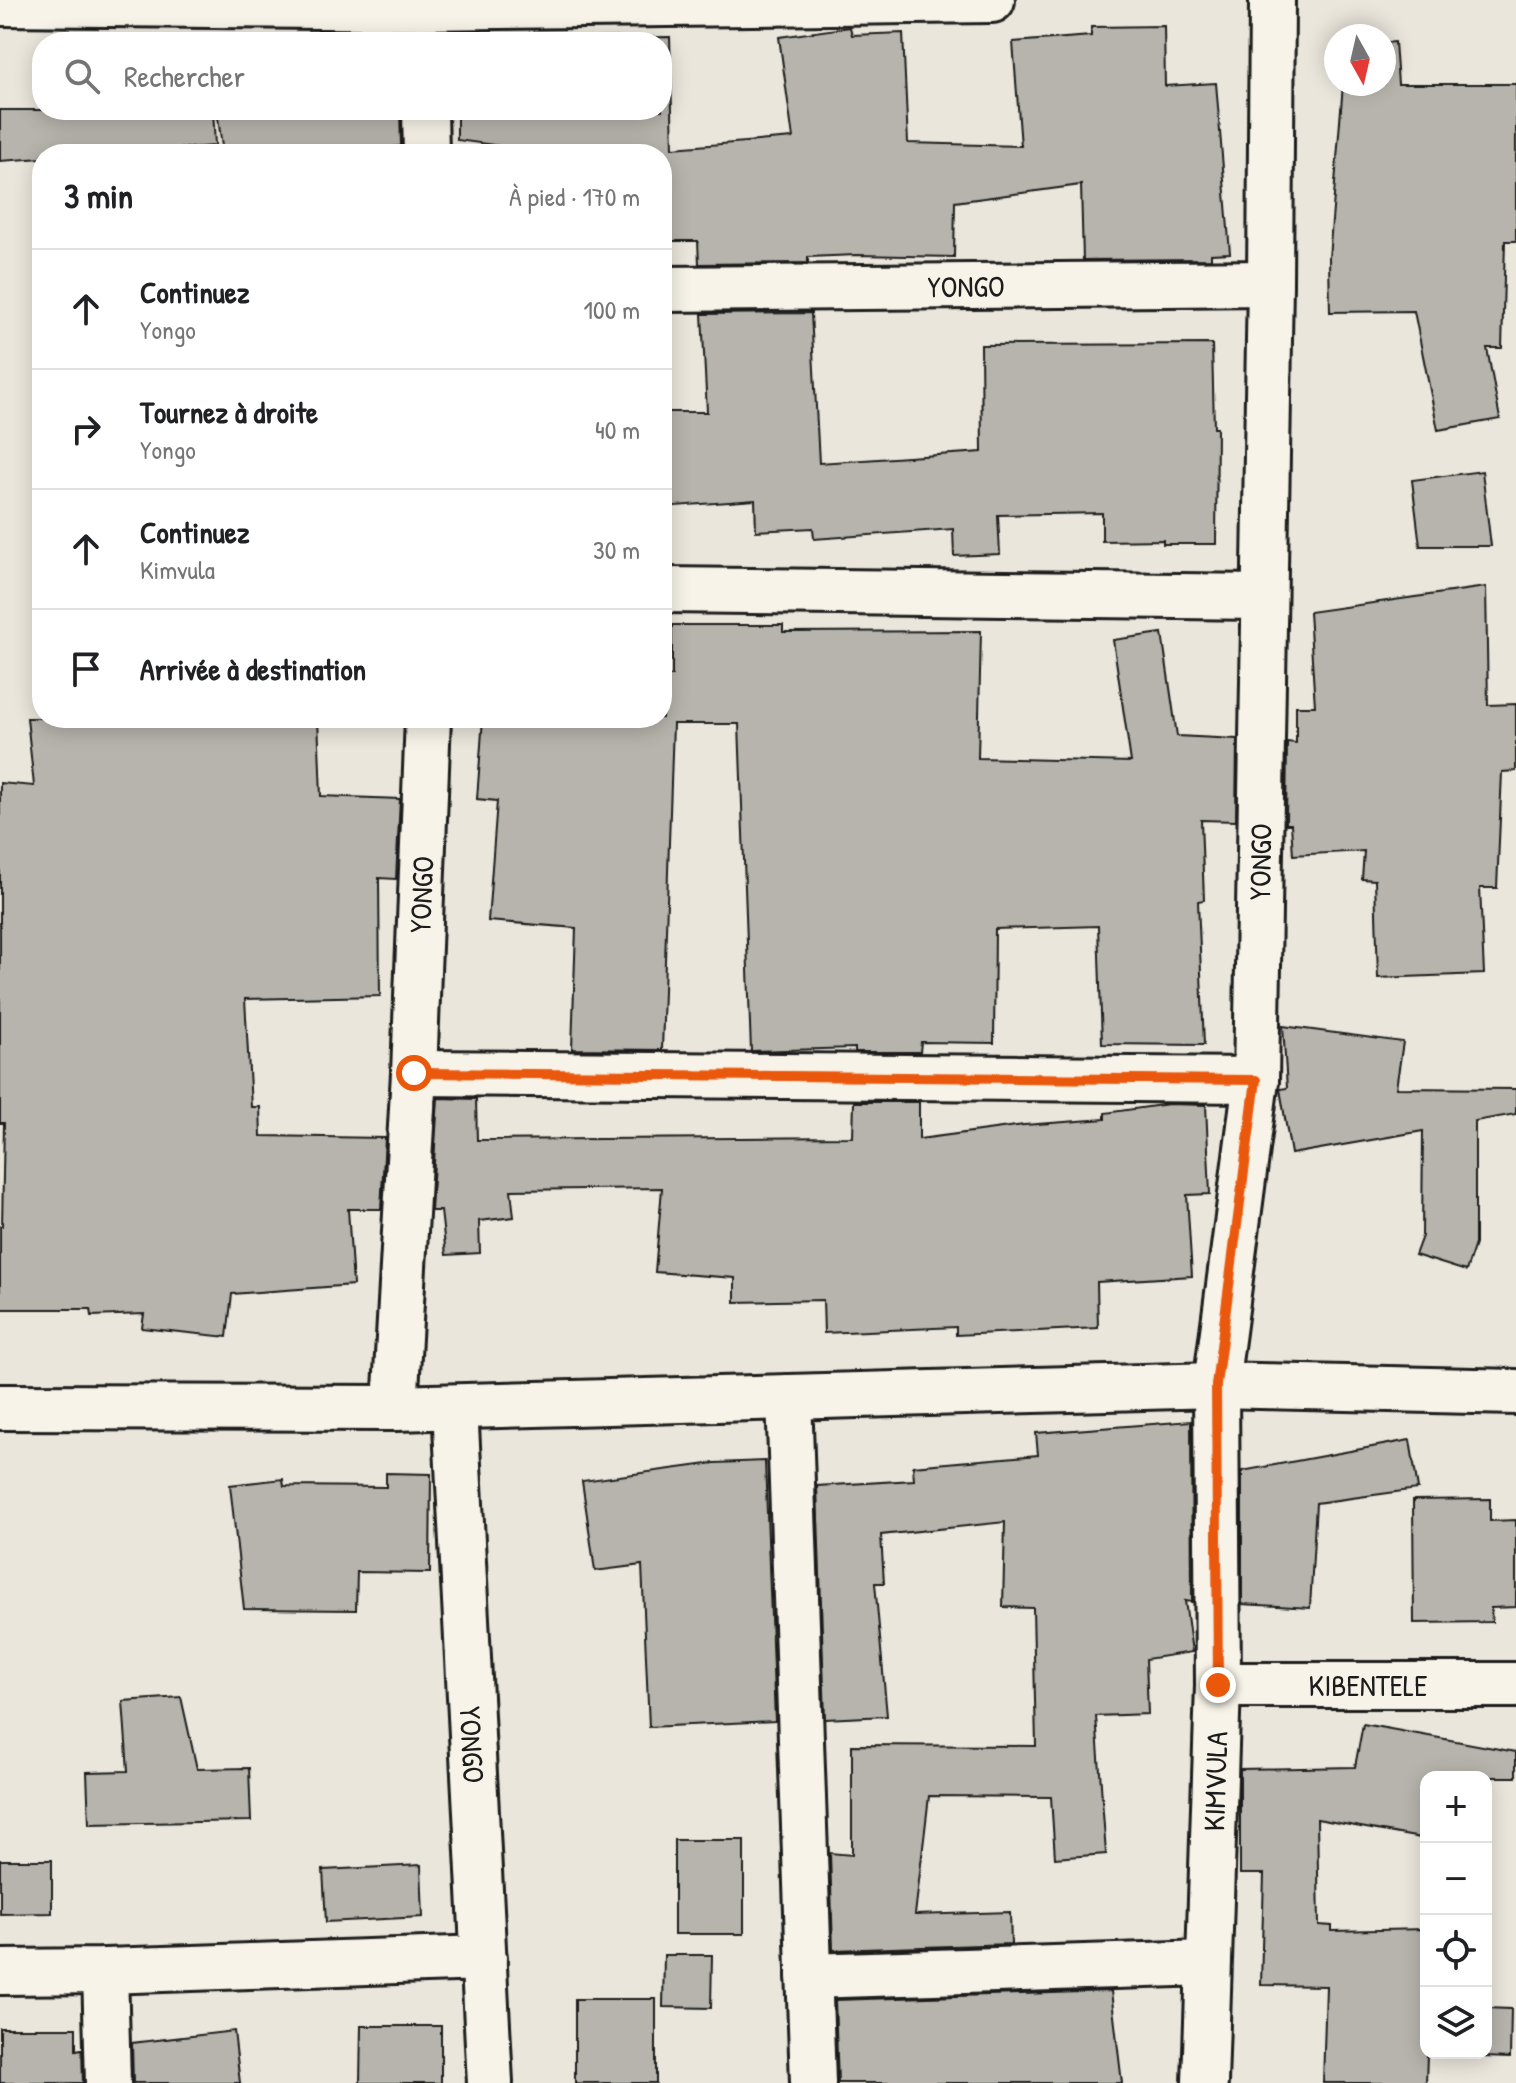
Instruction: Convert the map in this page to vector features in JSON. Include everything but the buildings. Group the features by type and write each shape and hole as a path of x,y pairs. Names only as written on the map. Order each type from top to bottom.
{"street":[{"path":"0,3 423,24 992,0"},
{"name":"YONGO","path":"1216,1385 1256,1080 1272,0"},
{"path":"425,120 426,144"},
{"name":"YONGO","path":"672,289 1270,283"},
{"path":"672,590 1263,597"},
{"name":"YONGO","path":"395,1408 414,1073 428,728"},
{"path":"414,1073 1256,1080"},
{"path":"0,1407 455,1407 1216,1385 1516,1392"},
{"name":"KIMVULA","path":"1205,2083 1218,1685 1216,1385"},
{"path":"789,1397 813,2083"},
{"name":"YONGO","path":"455,1407 490,2083"},
{"name":"KIBENTELE","path":"1218,1685 1516,1685"},
{"path":"0,1972 484,1958"},
{"path":"809,1976 1208,1963"},
{"path":"105,1971 108,2083"}],"route":[{"path":"414,1073 1256,1080 1216,1385 1218,1685"}]}
